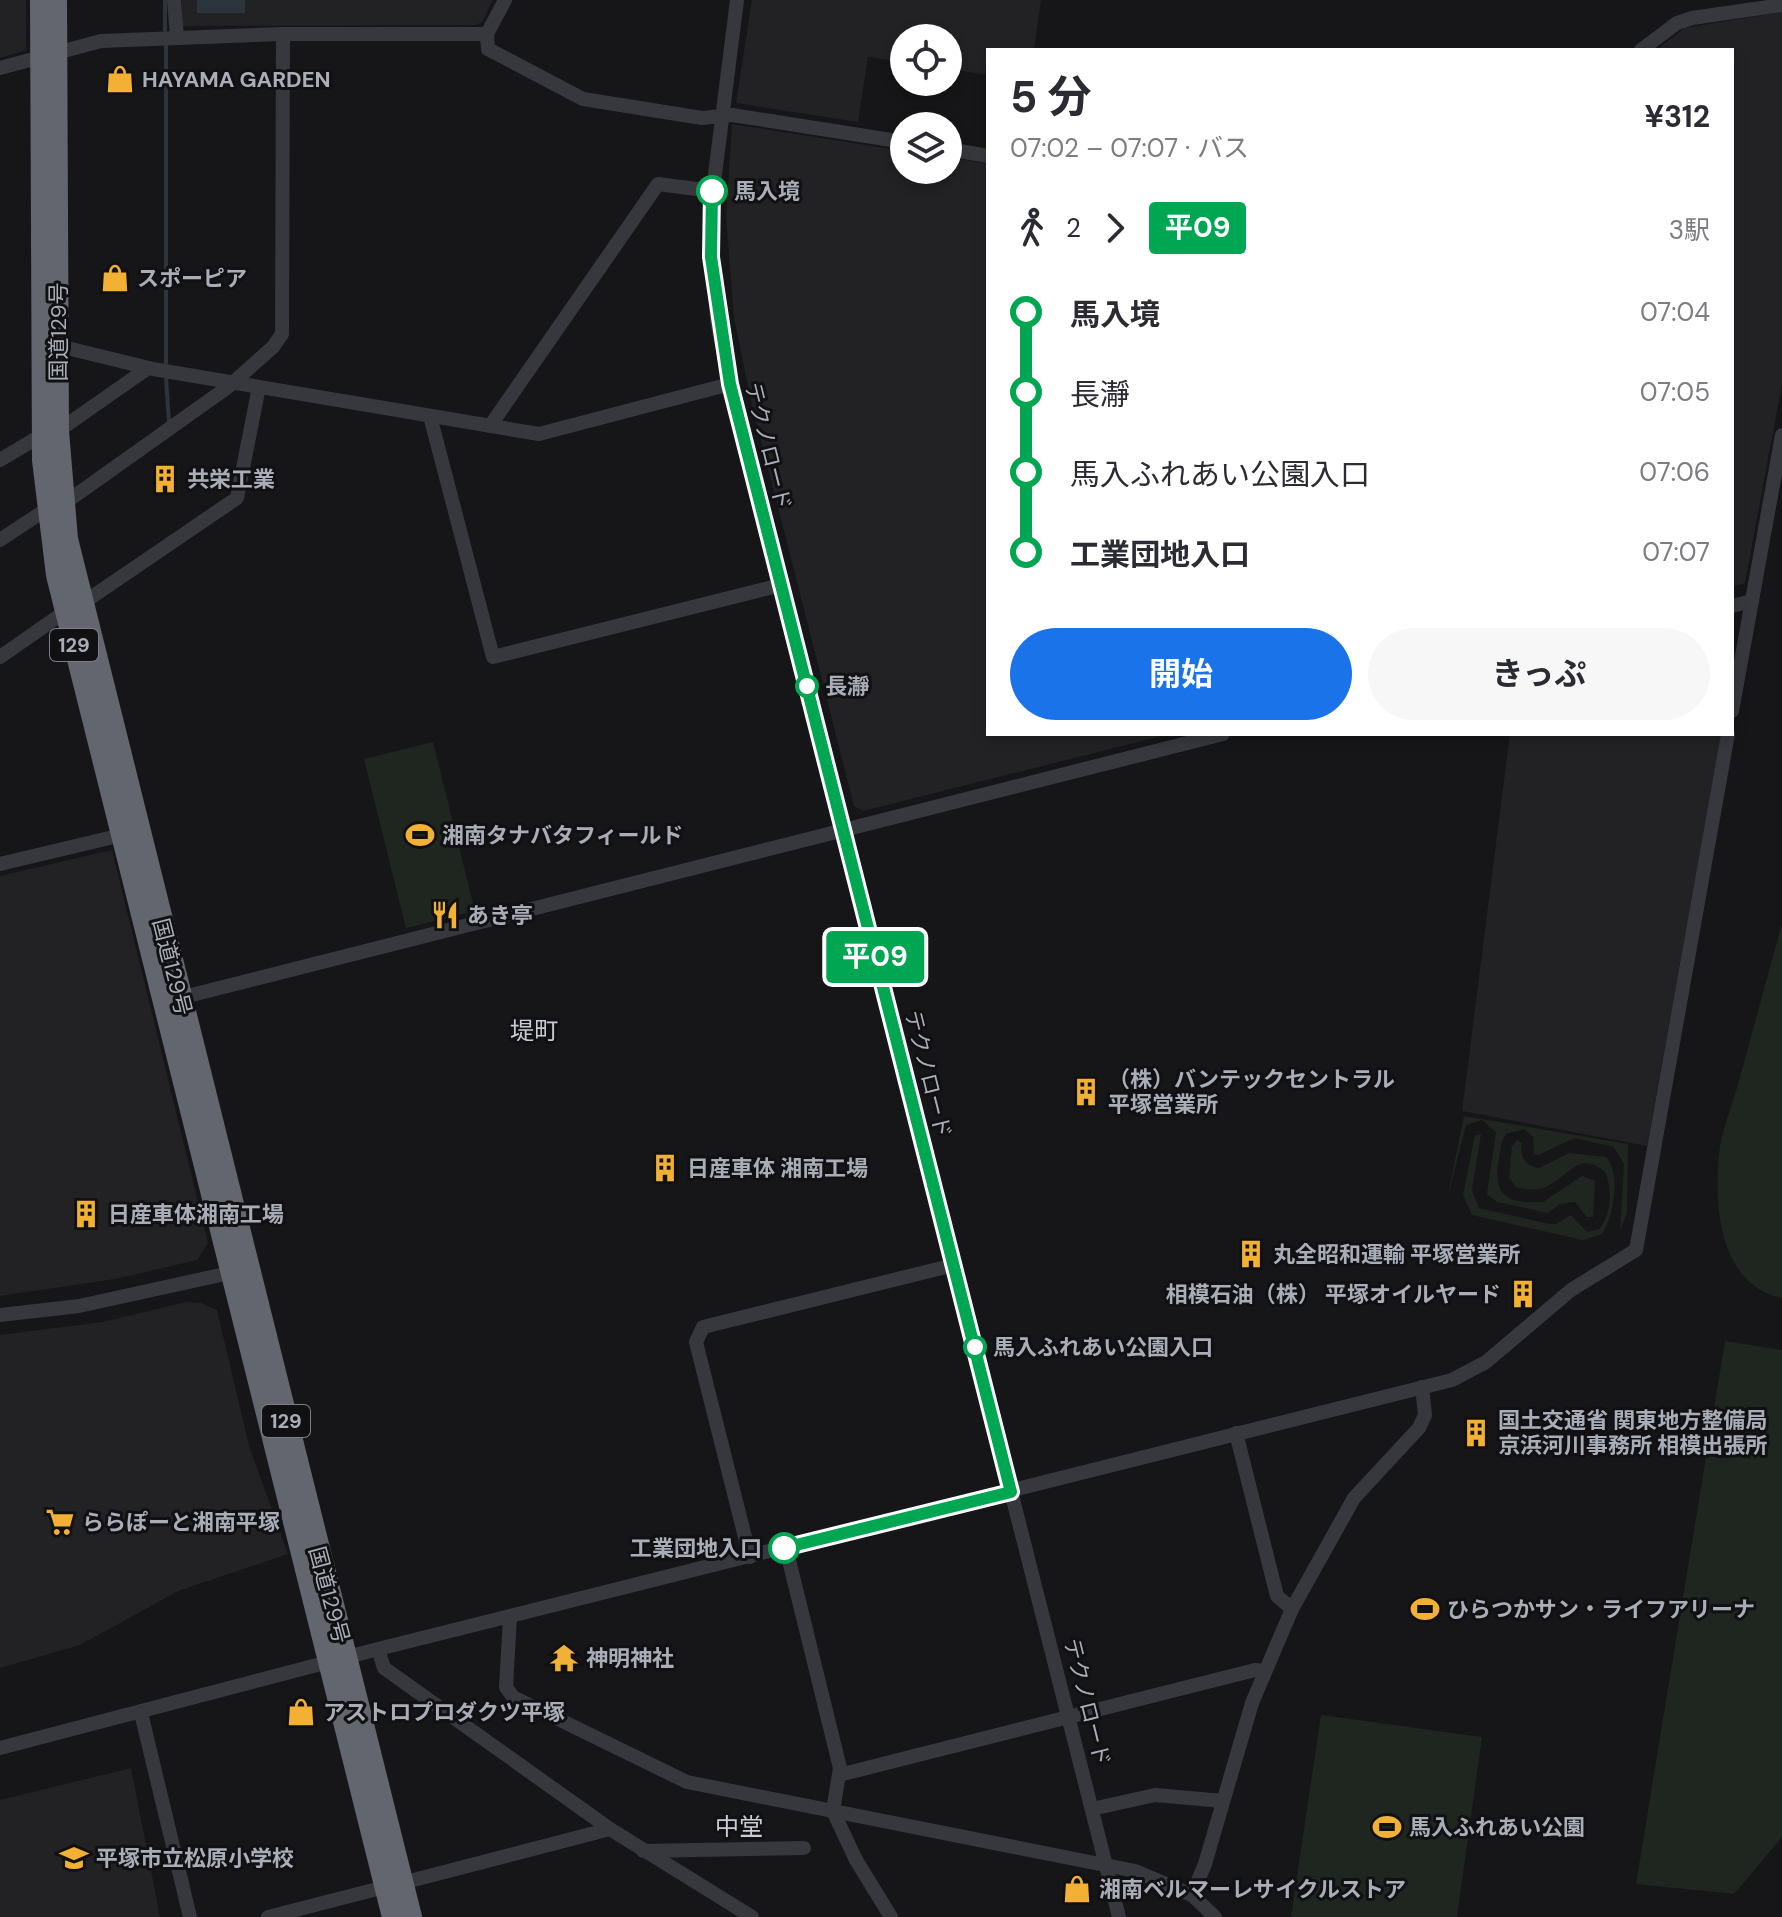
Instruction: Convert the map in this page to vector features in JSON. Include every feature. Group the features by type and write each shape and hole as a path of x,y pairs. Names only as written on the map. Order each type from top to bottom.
{"highway":[{"name":"国道129号","path":"41,0 49,53 59,346 50,433"},
{"name":"国道129号","path":"56,0 49,53 50,433 54,507 122,835 172,1000"},
{"name":"国道129号","path":"73,608 394,1885 411,1917"},
{"name":"国道129号","path":"393,1917 394,1885"}],"street":[{"path":"174,0 177,37"},
{"path":"505,0 487,34 488,49 583,99 702,118 732,115 890,140"},
{"name":"テクノロード","path":"737,0 712,191 711,257 730,384 1119,1917"},
{"path":"1644,48 1677,23 1692,18 1782,5"},
{"path":"0,68 101,41 283,34 487,34"},
{"path":"0,540 54,507 234,382 273,347 282,334 283,34"},
{"path":"962,151 986,156"},
{"path":"490,426 658,184 712,191"},
{"path":"59,346 148,368 539,434 730,384"},
{"path":"0,460 50,433 148,368"},
{"path":"0,657 237,498 259,387"},
{"path":"430,416 493,657 781,585"},
{"path":"1734,700 1782,435"},
{"path":"1734,606 1752,601"},
{"path":"172,1000 1215,736"},
{"path":"0,1748 378,1649 1452,1380 1486,1362 1571,1290 1636,1250 1728,736"},
{"path":"0,864 122,835"},
{"path":"750,1557 696,1342 698,1333 703,1327 954,1265"},
{"path":"0,1315 79,1306 240,1271"},
{"path":"1192,1895 1205,1864 1264,1671 1292,1609 1354,1498 1419,1428 1425,1415 1422,1387"},
{"path":"1236,1433 1277,1596 1292,1609"},
{"path":"786,1548 840,1768 833,1811 856,1860 891,1917"},
{"path":"510,1617 506,1687 513,1697 687,1782 1106,1864 1164,1881 1192,1895 1215,1917"},
{"path":"378,1649 384,1668 610,1829 752,1917"},
{"path":"839,1775 1255,1670 1264,1671"},
{"path":"141,1713 190,1917"},
{"path":"1092,1809 1155,1795 1223,1801"},
{"path":"268,1917 610,1829"},
{"path":"643,1851 804,1848"}],"shaded area":[{"path":"0,0 26,0 26,50 0,58"},
{"path":"182,0 493,0 482,22 476,25 182,26"},
{"path":"197,0 245,0 245,13 197,13"},
{"path":"752,0 1041,0 1034,48 986,48 986,75 962,71 962,24 890,24 890,60 868,57 858,122 736,103"},
{"path":"1782,12 1782,384 1745,583 1734,586 1734,48 1659,48 1685,28"},
{"path":"732,124 890,149 890,184 962,184 962,159 986,164 986,736 1162,736 863,811 854,806 751,401 734,318 726,217"},
{"path":"1510,736 1721,736 1647,1146 1462,1111"},
{"name":"湘南タナバタフィールド","path":"433,742 475,911 406,928 364,759"},
{"path":"112,850 208,1243 197,1260 115,1279 0,1296 0,876"},
{"path":"1782,924 1782,1298 1761,1290 1745,1277 1733,1260 1720,1219 1718,1175 1722,1137"},
{"path":"1464,1116 1628,1144 1627,1212 1620,1231 1624,1164 1614,1147 1575,1138 1538,1155 1534,1154 1533,1137 1524,1129 1506,1134 1497,1172 1500,1189 1511,1199 1543,1202 1582,1176 1595,1181 1593,1217 1587,1217 1575,1202 1560,1204 1548,1213 1497,1202 1487,1194 1496,1132 1482,1120 1466,1125 1447,1200"},
{"path":"1481,1134 1472,1190 1479,1208 1549,1224 1556,1224 1571,1215 1587,1232 1599,1229 1606,1217 1610,1193 1605,1172 1596,1165 1580,1164 1543,1188 1517,1188 1509,1178 1512,1146 1517,1140 1522,1143 1524,1160 1539,1168 1569,1153 1606,1157 1613,1173 1614,1194 1610,1216 1602,1234 1583,1240 1472,1215 1463,1195 1475,1135"},
{"path":"186,1302 201,1303 217,1310 249,1446 288,1554 178,1591 80,1645 0,1668 0,1335 103,1322"},
{"path":"1725,1341 1782,1350 1782,1837 1734,1894 1636,1884"},
{"name":"馬入ふれあい公園","path":"1321,1715 1482,1737 1457,1917 1291,1917"},
{"name":"平塚市立松原小学校","path":"131,1768 160,1917 0,1917 0,1800"}],"waterway":[{"path":"165,0 165,30"},
{"path":"166,44 166,364"},
{"path":"166,377 169,423"}],"bus line":[{"name":"平09","path":"712,191 711,257 717,321 730,384 1011,1492 784,1548"}],"place":[{"name":"HAYAMA GARDEN","path":"120,79"},
{"name":"馬入境","path":"712,191"},
{"name":"スポーピア","path":"115,278"},
{"name":"共栄工業","path":"165,479"},
{"name":"長瀞","path":"807,686"},
{"name":"湘南タナバタフィールド","path":"420,835"},
{"name":"あき亭","path":"445,915"},
{"name":"（株）バンテックセントラル 平塚営業所","path":"1086,1092"},
{"name":"日産車体 湘南工場","path":"665,1168"},
{"name":"日産車体湘南工場","path":"86,1214"},
{"name":"丸全昭和運輸 平塚営業所","path":"1251,1254"},
{"name":"相模石油（株） 平塚オイルヤード","path":"1523,1294"},
{"name":"馬入ふれあい公園入口","path":"975,1347"},
{"name":"国土交通省 関東地方整備局 京浜河川事務所 相模出張所","path":"1476,1433"},
{"name":"ららぽーと湘南平塚","path":"60,1522"},
{"name":"工業団地入口","path":"784,1548"},
{"name":"ひらつかサン・ライフアリーナ","path":"1425,1609"},
{"name":"神明神社","path":"564,1658"},
{"name":"アストロプロダクツ平塚","path":"301,1712"},
{"name":"馬入ふれあい公園","path":"1387,1827"},
{"name":"平塚市立松原小学校","path":"74,1858"},
{"name":"湘南ベルマーレサイクルストア","path":"1077,1889"}],"district":[{"name":"堤町","path":"534,1030"},
{"name":"中堂","path":"739,1826"}]}
